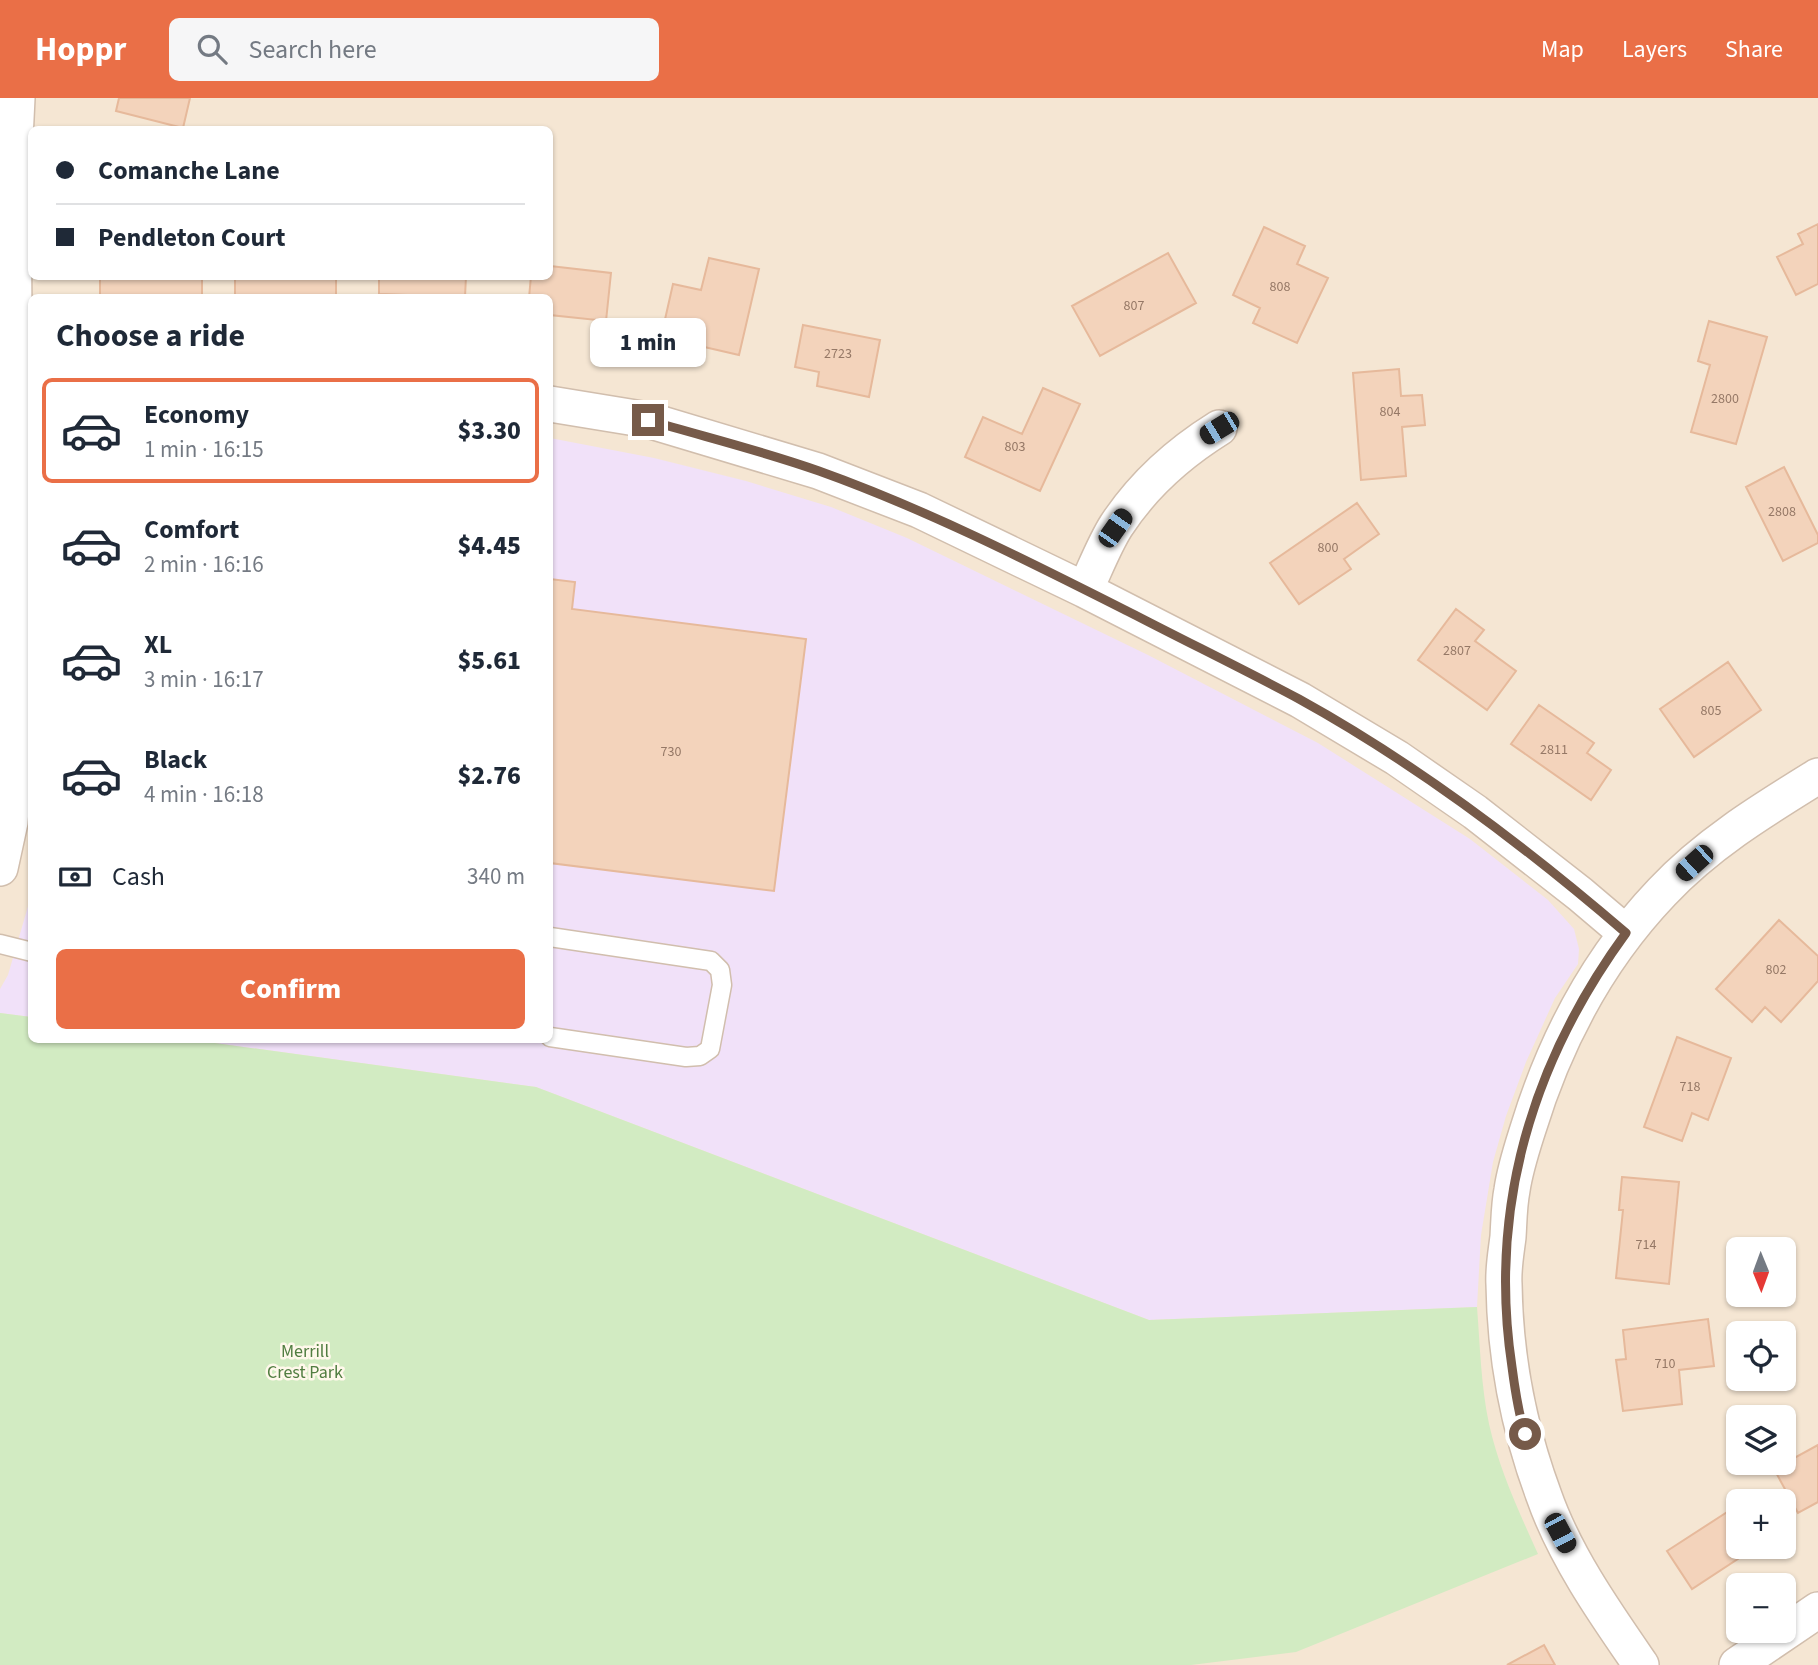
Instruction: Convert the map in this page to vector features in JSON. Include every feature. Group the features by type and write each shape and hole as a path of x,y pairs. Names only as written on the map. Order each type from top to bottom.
{"street":[{"path":"0,868 14,830 17,738 13,180 17,98"},
{"path":"553,404 648,420 818,471 919,510 1085,590 1300,700 1397,758 1475,813 1626,933"},
{"path":"1085,590 1115,528 1137,496 1193,444 1219,428"},
{"path":"1641,1665 1580,1570 1544,1497 1519,1414 1506,1326 1504,1281 1512,1189 1539,1092 1558,1046 1586,992 1626,933 1662,891 1710,848 1745,821 1818,776"},
{"path":"1737,1665 1818,1610"}],"lane":[{"path":"553,937 711,961 720,970 722,985 710,1049 700,1056 687,1057 553,1037"},
{"path":"0,944 28,951"}],"shaded area":[{"path":"0,98 1818,98 1818,1665 0,1665"},
{"path":"553,439 654,458 746,481 831,507 907,538 1148,655 1318,743 1470,839 1548,900 1574,929 1579,949 1578,964 1555,998 1526,1062 1506,1116 1493,1162 1481,1235 1477,1307 1149,1320 536,1087 215,1043 553,1043"},
{"path":"28,906 28,1017 0,1013 0,989 8,975"}],"green space":[{"name":"Merrill Crest Park","path":"0,1013 28,1017 28,1043 215,1043 536,1087 1149,1320 1477,1307 1482,1380 1493,1441 1538,1554 1296,1652 1191,1665 0,1665"}],"building":[{"path":"119,98 190,98 183,126 116,111"},
{"path":"1818,224 1818,284 1796,295 1777,257 1803,244 1798,234"},
{"path":"1264,227 1305,246 1297,264 1328,278 1297,343 1253,323 1260,308 1233,295"},
{"path":"1168,253 1196,303 1100,356 1072,306"},
{"path":"709,258 759,269 739,355 661,337 673,284 701,290"},
{"path":"553,266 611,273 606,321 553,315 553,294 529,294 531,280 553,280"},
{"path":"100,280 202,280 202,294 100,294"},
{"path":"235,280 336,280 336,294 235,294"},
{"path":"379,280 466,280 465,294 379,294"},
{"path":"1709,321 1767,337 1736,444 1691,432 1710,365 1698,361"},
{"path":"803,325 880,340 869,397 817,386 819,372 795,367"},
{"path":"1399,369 1401,396 1422,395 1425,425 1402,427 1406,476 1361,480 1353,373"},
{"path":"1043,388 1080,404 1040,491 965,457 983,417 1022,434"},
{"path":"1784,467 1818,535 1818,543 1783,561 1746,487"},
{"path":"1357,503 1379,534 1344,559 1351,569 1299,604 1270,563"},
{"path":"553,579 575,582 572,609 806,639 774,891 553,863"},
{"path":"1456,609 1484,630 1475,641 1516,671 1487,710 1418,660"},
{"path":"1728,662 1761,710 1694,757 1660,709"},
{"path":"1539,705 1594,743 1587,753 1611,770 1591,800 1511,744"},
{"path":"1779,920 1818,956 1818,981 1781,1022 1765,1007 1752,1022 1716,989"},
{"path":"1677,1037 1731,1058 1708,1120 1692,1113 1682,1141 1644,1127"},
{"path":"1622,1177 1679,1182 1669,1284 1616,1278 1623,1210 1619,1210"},
{"path":"1708,1319 1714,1366 1679,1370 1682,1404 1623,1411 1616,1360 1626,1359 1623,1330"},
{"path":"1818,1445 1818,1502 1798,1513 1796,1489 1785,1489 1777,1475 1796,1475 1796,1457"},
{"path":"1726,1513 1726,1559 1738,1559 1692,1589 1667,1551"},
{"path":"1544,1645 1555,1665 1507,1665"}],"route":[{"path":"648,420 818,471 919,510 1085,590 1300,700 1397,758 1475,813 1626,933 1586,992 1558,1046 1539,1092 1512,1189 1504,1281 1506,1326 1519,1414 1525,1434"}]}
